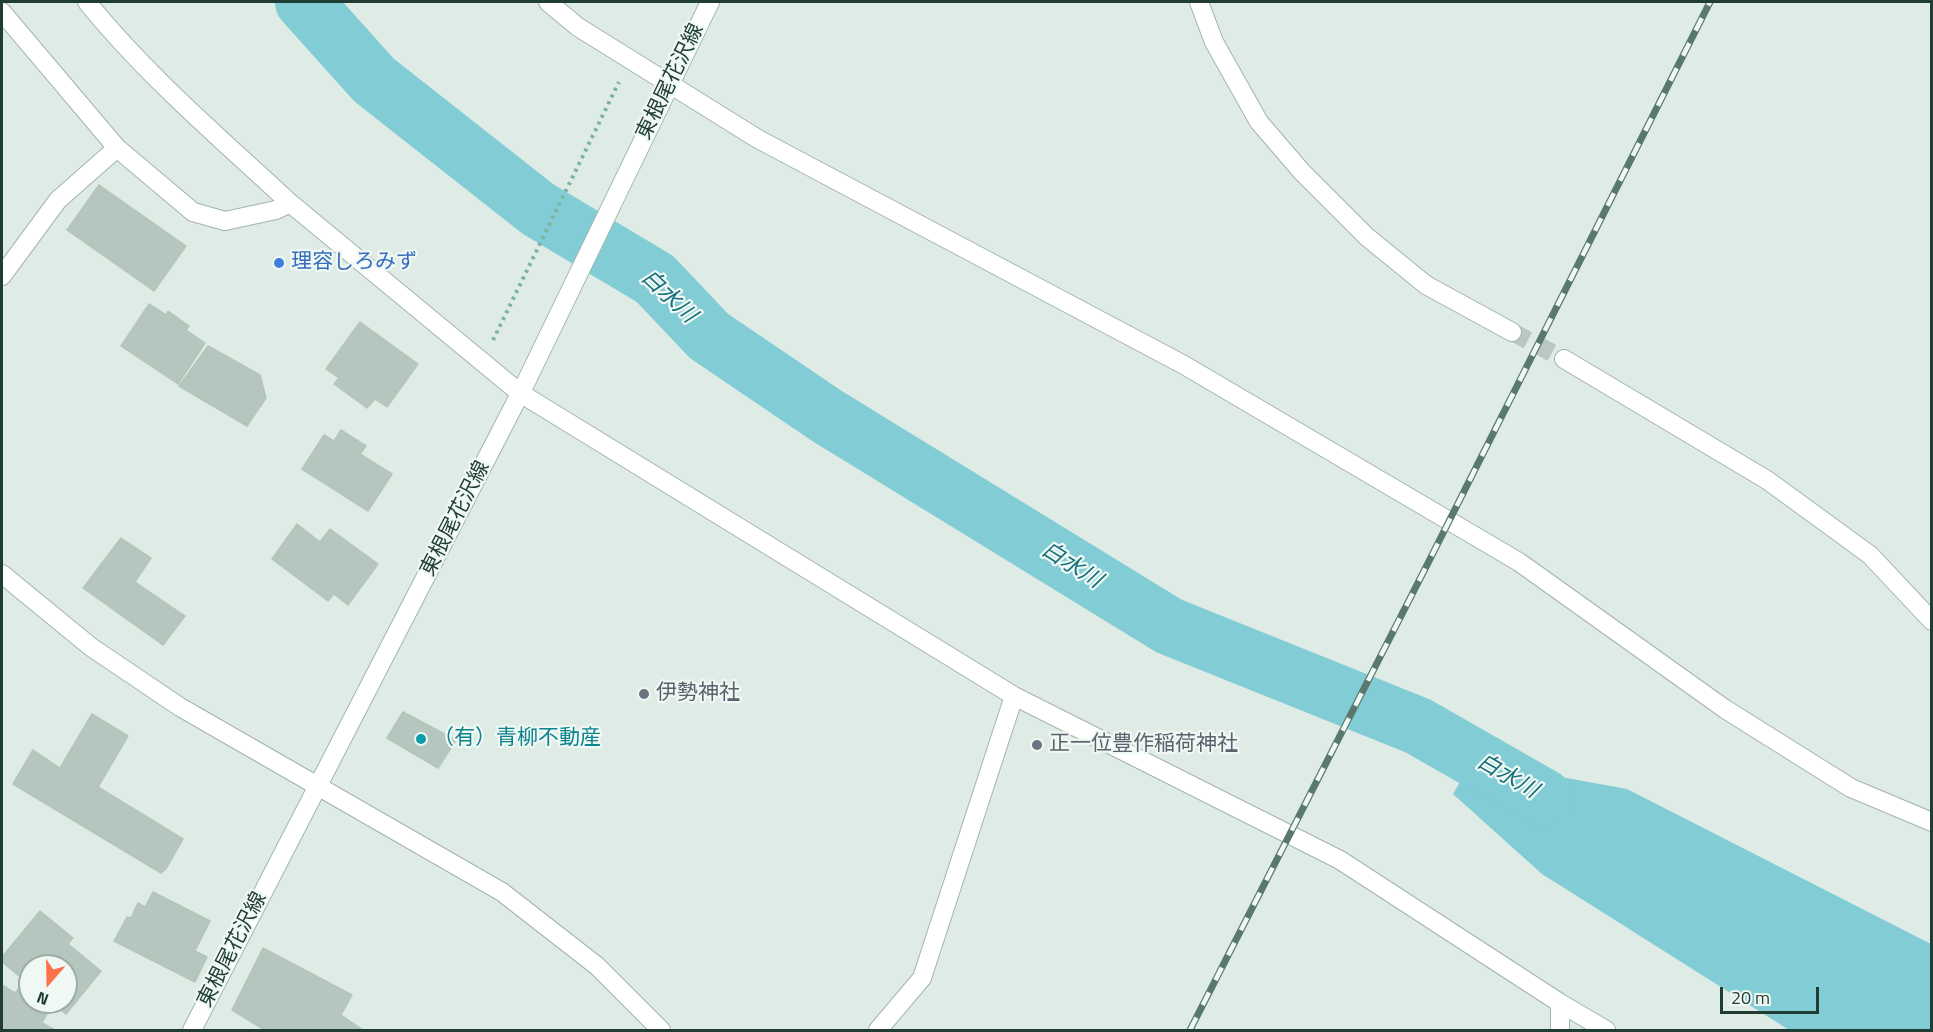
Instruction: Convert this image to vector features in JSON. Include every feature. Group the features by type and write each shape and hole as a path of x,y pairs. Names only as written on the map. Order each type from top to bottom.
{"street":[{"path":"87,2 111,32 171,92 290,203 522,388 1014,696 1340,860 1560,1003 1606,1030"},
{"path":"548,2 578,27 667,91 1184,364 1519,562 1725,709 1851,788 1932,822"},
{"name":"東根尾花沢線","path":"192,1030 522,388 710,2"},
{"path":"1199,2 1214,42 1259,122 1302,172 1367,237 1426,285 1512,332"},
{"path":"2,12 117,148 194,212 225,221 276,210 290,203"},
{"path":"2,276 58,200 117,148"},
{"path":"1564,359 1767,480 1870,555 1932,621"},
{"path":"2,574 91,647 180,707 502,892 597,966 661,1030"},
{"path":"878,1030 922,978 1014,696"},
{"path":"1560,1003 1560,1030"}],"path":[{"path":"496,334 618,83"}],"water":[{"path":"1490,741 1561,777 1627,789 1931,944 1931,1030 1789,1030 1542,874 1453,794 1474,758"}],"building":[{"path":"99,185 186,246 154,291 67,230"},
{"path":"149,304 166,315 168,311 189,326 186,330 205,343 178,384 121,346"},
{"path":"360,322 418,364 387,407 375,399 367,408 334,384 339,378 326,369"},
{"path":"208,346 260,375 266,398 247,426 179,386"},
{"path":"341,430 366,446 360,454 392,474 368,511 302,469 324,435 334,441"},
{"path":"297,524 320,542 330,529 378,564 348,605 334,594 328,601 272,559"},
{"path":"121,538 151,558 135,582 185,616 163,645 83,588"},
{"name":"（有）青柳不動産","path":"403,712 456,740 438,768 387,738"},
{"path":"92,714 128,736 98,787 183,839 166,869 161,873 13,784 33,750 60,768"},
{"path":"153,892 210,921 195,951 207,957 195,982 114,941 127,917 131,918 138,903 145,907"},
{"path":"40,911 73,938 68,944 101,971 78,999 78,954 18,954 18,975 2,962 2,957"},
{"path":"263,948 352,995 341,1015 363,1030 263,1030 232,1010"},
{"path":"2,985 15,993 18,989 18,1014 47,1014 42,1023 55,1030 2,1030"}],"waterway":[{"name":"白水川","path":"304,2 374,80 538,209 655,279 709,336 827,416 1169,626 1418,726 1544,798"}],"tunnel":[{"path":"1512,332 1564,359"}],"railway":[{"path":"1190,1030 1710,2"}],"place":[{"name":"理容しろみず","path":"279,263"},
{"name":"伊勢神社","path":"644,694"},
{"name":"（有）青柳不動産","path":"421,739"},
{"name":"正一位豊作稲荷神社","path":"1037,745"}]}
